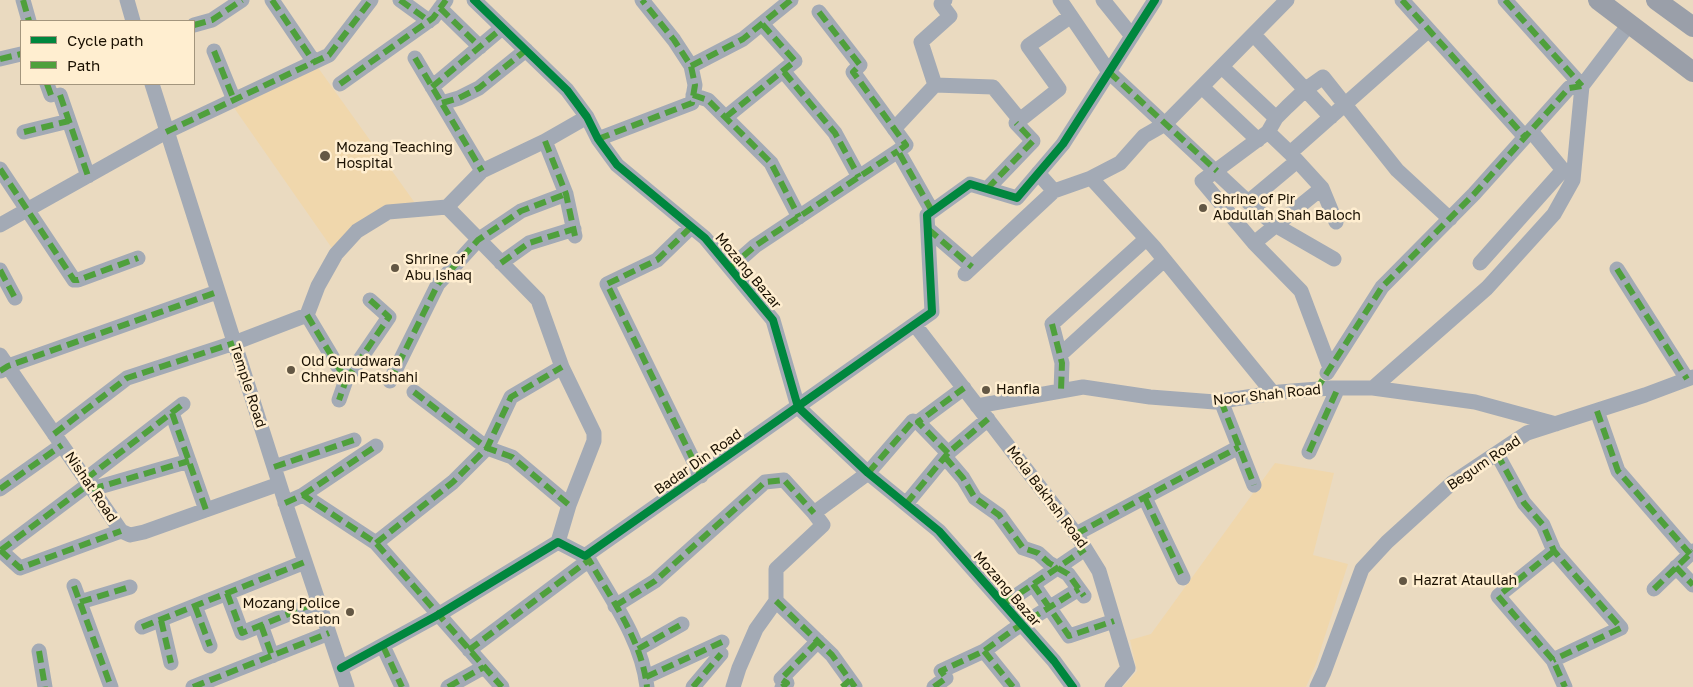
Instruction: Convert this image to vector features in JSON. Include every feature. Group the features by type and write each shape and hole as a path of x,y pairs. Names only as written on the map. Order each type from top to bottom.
{"main road":[{"path":"1598,0 1693,72"},
{"path":"1656,0 1693,27"}],"street":[{"path":"23,0 29,20"},
{"path":"127,0 134,20"},
{"path":"272,0 314,62"},
{"path":"0,225 166,132 329,55 371,0"},
{"path":"400,0 429,21"},
{"name":"Mozang Bazar","path":"474,0 567,90 587,117 598,139 616,165 705,238 773,320 798,407 868,472 939,531 1054,661 1073,687"},
{"path":"598,139 692,102 695,85 691,66 674,40 642,0"},
{"path":"691,66 744,39 791,0"},
{"path":"935,85 921,42 950,16 941,4 945,0"},
{"path":"1060,0 1109,72 1275,225 1334,259"},
{"path":"1103,0 1132,36"},
{"path":"898,151 932,211 970,184 1017,198 1063,144 1155,0"},
{"path":"928,229 968,270 1054,191 1091,178 1120,163 1144,136 1165,124 1287,0"},
{"path":"1402,0 1563,170 1480,262"},
{"path":"1506,0 1582,86"},
{"path":"195,25 212,20 234,2"},
{"path":"340,84 429,21 443,4 480,47"},
{"path":"730,268 755,246 906,145 853,72 860,65 819,12"},
{"path":"987,189 1033,141 1016,123 1059,89 1028,46 1071,16"},
{"path":"1373,388 1487,288 1554,214 1573,180 1582,86 1630,23"},
{"path":"726,117 784,72 795,61 762,24"},
{"path":"432,87 502,28"},
{"path":"1248,202 1331,117 1429,30"},
{"path":"1254,35 1331,117"},
{"path":"442,103 459,98 479,88 526,50"},
{"path":"214,51 234,100"},
{"path":"0,59 20,54"},
{"path":"415,58 482,170"},
{"path":"1222,67 1276,118"},
{"path":"784,72 835,133 859,177"},
{"path":"1330,368 1301,292 1254,242 1202,181 1263,136 1276,118 1306,89 1323,77 1397,170 1450,219"},
{"name":"Temple Road","path":"152,85 285,503 347,687"},
{"path":"894,129 935,85 993,87 1020,120"},
{"path":"1316,390 1382,287 1450,219 1569,88 1582,86"},
{"path":"1202,87 1263,136 1294,157 1322,188 1336,222"},
{"path":"53,91 69,121 88,176"},
{"path":"693,95 708,100 771,163 800,217"},
{"path":"0,489 127,378 234,343 307,315 318,286 336,254 356,231 388,212 448,207 482,170 545,141 587,117"},
{"path":"24,132 69,121"},
{"path":"501,263 529,243 575,232 566,194 545,141"},
{"path":"0,169 74,280 138,258"},
{"path":"1038,173 1054,191"},
{"path":"1091,178 1164,260 1273,394"},
{"path":"1254,242 1322,188"},
{"path":"390,380 438,284 478,240 521,211 566,194"},
{"path":"341,668 438,615 558,542 569,505 594,442 594,433 562,367 538,300 448,207"},
{"name":"Badar Din Road","path":"558,542 585,556 932,312 927,215 932,211"},
{"path":"691,228 657,260 607,284 700,476"},
{"path":"1061,391 1062,362 1052,324 1146,239"},
{"path":"1060,355 1164,260"},
{"path":"1617,269 1690,378"},
{"path":"0,270 15,298"},
{"path":"3,364 218,292"},
{"path":"339,400 346,380 389,317 370,300"},
{"path":"307,315 346,380"},
{"name":"Mola Bakhsh Road","path":"915,325 1076,534 1099,571 1128,668 1112,687"},
{"name":"Nishat Road","path":"3,364 121,531 130,535 144,532 279,484"},
{"path":"376,543 453,482 487,448 511,396 562,367"},
{"name":"Begum Road","path":"1317,687 1362,569 1387,542 1452,483 1527,433 1645,395 1690,378"},
{"name":"Noor Shah Road","path":"977,406 1082,387 1154,397 1221,401 1338,388 1373,388 1475,402 1556,424"},
{"path":"814,513 868,472 913,421 918,422 964,388"},
{"path":"1309,452 1338,388"},
{"path":"414,392 487,448 512,457 569,505"},
{"path":"1221,401 1254,484"},
{"path":"121,531 20,568 0,550 89,484 177,408 189,461 206,510"},
{"path":"1597,411 1618,471 1691,553 1654,589"},
{"path":"906,504 946,455 988,419"},
{"path":"918,422 946,455 975,498 999,516 1023,548 1038,553 1049,564 1068,574 1082,592 1050,608 984,651 941,672 946,678 934,687"},
{"path":"274,467 354,440"},
{"path":"285,503 303,495 376,446"},
{"path":"1076,534 1239,447"},
{"path":"1496,454 1524,503 1543,525 1554,552 1622,628 1553,660"},
{"path":"89,484 189,461"},
{"path":"615,606 655,581 765,482 784,480 823,525 776,569 776,601 756,629 739,668 734,687"},
{"path":"303,495 376,543 502,687"},
{"path":"1145,498 1183,578"},
{"path":"1004,604 1085,549"},
{"path":"1554,552 1498,596 1553,660 1565,687"},
{"path":"469,650 589,560 638,649 645,668 646,682 722,648 693,687"},
{"path":"142,627 305,562"},
{"path":"1676,567 1693,585"},
{"path":"1034,584 1069,636 1114,621"},
{"path":"74,586 111,687"},
{"path":"80,602 130,587"},
{"path":"227,593 242,633 318,602"},
{"path":"776,601 832,655 849,685"},
{"path":"195,606 210,646"},
{"path":"161,620 171,663"},
{"path":"638,649 682,624"},
{"path":"261,625 272,656"},
{"path":"192,687 329,634"},
{"path":"782,687 787,683 781,679 818,641"},
{"path":"383,646 402,687"},
{"path":"984,651 1012,687"},
{"path":"38,652 45,687"},
{"path":"448,687 484,668"}],"shaded area":[{"name":"Mozang Teaching Hospital","path":"314,62 420,210 388,212 336,254 230,102"},
{"path":"1275,463 1334,473 1313,555 1348,564 1316,664 1306,687 1123,687 1137,671 1130,640 1151,634"}],"marked path":[{"path":"23,0 29,20"},
{"path":"195,25 212,20 242,0"},
{"path":"272,0 314,62"},
{"path":"166,132 329,55 371,0"},
{"path":"400,0 429,21"},
{"path":"340,84 433,18 446,0"},
{"path":"598,139 692,103 695,85 691,66 674,40 642,0"},
{"path":"691,66 743,39 791,0"},
{"path":"1402,0 1525,137"},
{"path":"1505,0 1582,86"},
{"path":"440,8 480,47"},
{"path":"819,12 860,65 853,72 906,145 898,151 932,211"},
{"path":"726,117 795,61 762,24"},
{"path":"432,87 502,28"},
{"path":"442,103 459,98 479,88 526,50"},
{"path":"214,51 234,100"},
{"path":"0,59 20,54"},
{"path":"415,58 482,171"},
{"path":"784,72 835,133 859,177"},
{"path":"1109,72 1217,171"},
{"path":"47,85 51,95"},
{"path":"1316,390 1382,287 1474,194 1569,88 1582,86"},
{"path":"60,95 88,176"},
{"path":"693,95 708,100 771,163 799,217"},
{"path":"24,132 69,121"},
{"path":"987,189 1033,141 1016,123"},
{"path":"545,141 566,194 575,236"},
{"path":"730,268 755,246 898,151"},
{"path":"0,169 74,280 138,258"},
{"path":"390,381 438,284 478,240 521,211 566,194"},
{"path":"691,227 657,260 607,284 701,476"},
{"path":"501,263 529,243 574,229"},
{"path":"928,229 972,267"},
{"path":"1617,269 1687,379"},
{"path":"0,270 15,298"},
{"path":"0,371 8,366 217,292"},
{"path":"346,380 389,317 370,300"},
{"path":"307,315 346,380 339,400"},
{"path":"1052,324 1062,363 1061,391"},
{"path":"54,434 127,378 234,343"},
{"path":"376,543 453,482 487,448 511,397 562,367"},
{"path":"948,453 918,422 964,388"},
{"path":"1309,452 1338,388"},
{"path":"414,392 487,448 512,457 569,505"},
{"path":"1221,401 1254,485"},
{"path":"86,479 183,404"},
{"path":"1597,411 1618,471 1690,554"},
{"path":"172,413 206,510"},
{"path":"906,504 948,453 988,419"},
{"path":"868,473 913,421 918,422"},
{"path":"274,467 354,440"},
{"path":"0,489 62,445"},
{"path":"303,495 376,446"},
{"path":"1076,534 1239,447"},
{"path":"1497,454 1524,503 1543,525 1554,551 1621,628 1553,660"},
{"path":"945,457 963,478 975,498 999,515 1023,548 1038,553 1049,563 1068,574 1084,596"},
{"path":"92,489 189,461"},
{"path":"615,606 655,581 765,482 784,480 814,513"},
{"path":"1,550 89,484"},
{"path":"285,503 303,495 376,543 502,687"},
{"path":"1145,498 1183,578"},
{"path":"0,550 20,568 121,531"},
{"path":"1004,604 1085,549"},
{"path":"1554,551 1498,596 1553,660 1565,687"},
{"path":"1654,589 1693,551"},
{"path":"469,650 589,560 633,637 644,670 647,687"},
{"path":"142,627 305,562"},
{"path":"1676,567 1693,585"},
{"path":"1033,584 1069,636 1114,621"},
{"path":"74,586 111,687"},
{"path":"80,602 130,587"},
{"path":"934,687 946,678 941,671 984,651 1013,630 1079,589"},
{"path":"227,593 242,633 318,602"},
{"path":"776,601 832,655 855,687"},
{"path":"195,606 210,646"},
{"path":"161,620 171,663"},
{"path":"638,649 682,624"},
{"path":"261,625 272,656"},
{"path":"193,687 329,633"},
{"path":"782,687 787,683 781,679 818,641"},
{"path":"646,677 722,642"},
{"path":"383,646 402,687"},
{"path":"39,651 45,687"},
{"path":"984,651 1013,687"},
{"path":"693,687 721,654"},
{"path":"448,687 484,667"},
{"path":"842,687 850,680"}],"cycle path":[{"path":"474,0 567,90 587,117 598,139 617,165 705,238 773,320 798,407 868,473 939,531 1054,661 1073,687"},
{"path":"341,668 438,615 558,542 585,556 932,312 927,215 970,184 1017,198 1063,144 1155,0"}],"place":[{"name":"Mozang Teaching Hospital","path":"325,156"},
{"name":"Shrine of Pir Abdullah Shah Baloch","path":"1203,208"},
{"name":"Shrine of Abu Ishaq","path":"395,268"},
{"name":"Old Gurudwara Chhevin Patshahi","path":"291,370"},
{"name":"Hanfia","path":"986,390"},
{"name":"Hazrat Ataullah","path":"1403,581"},
{"name":"Mozang Police Station","path":"350,612"}]}
